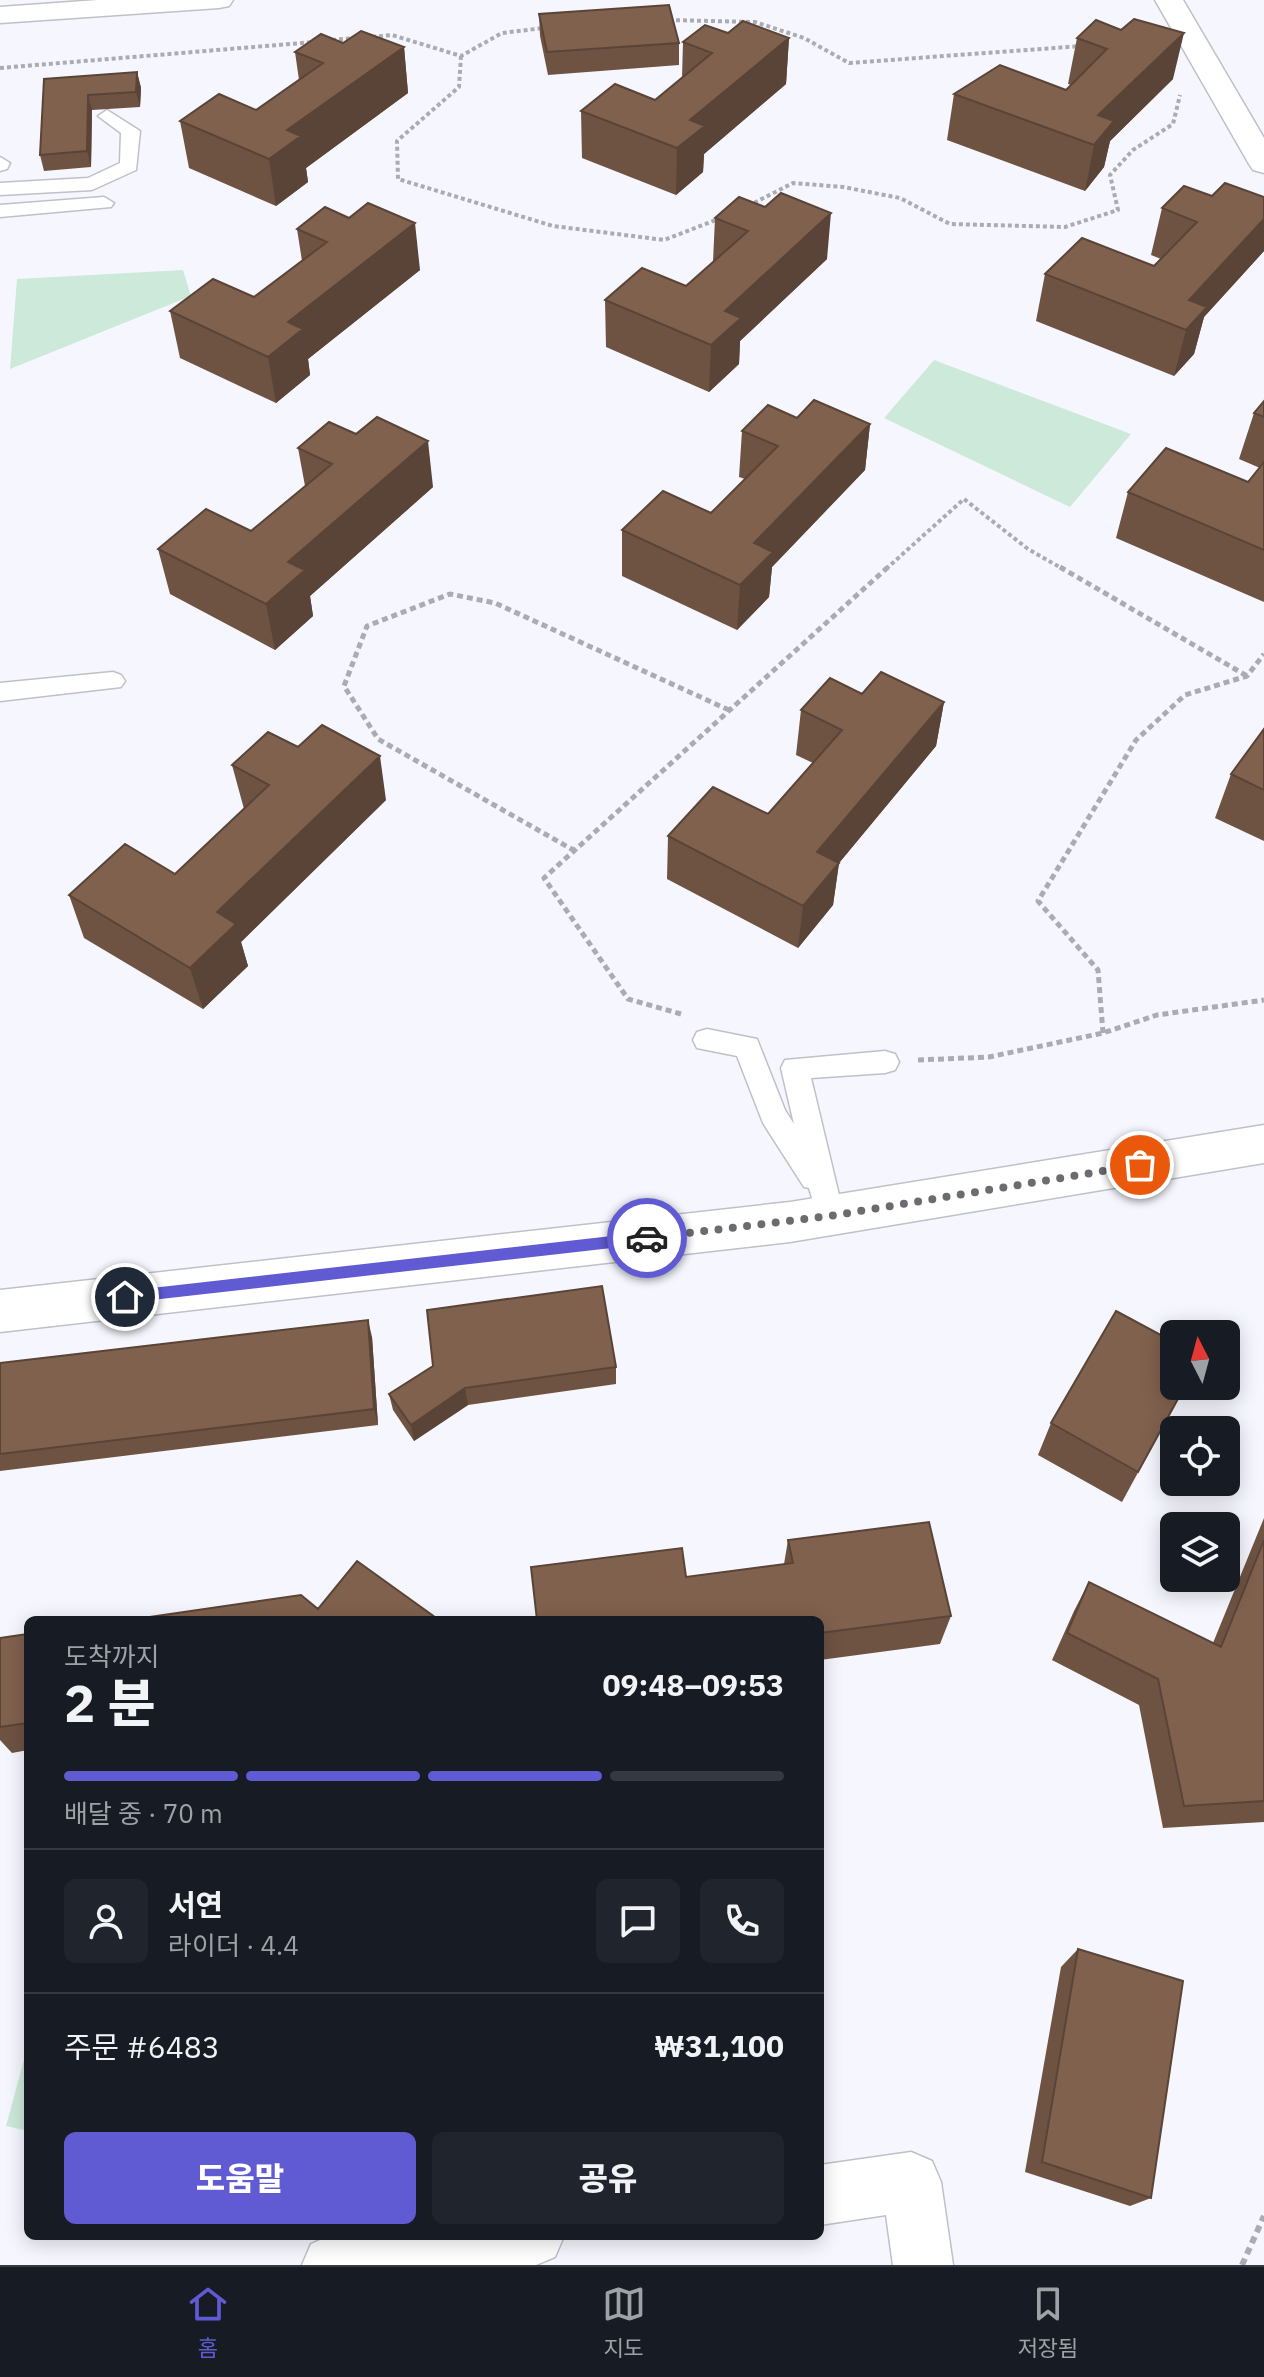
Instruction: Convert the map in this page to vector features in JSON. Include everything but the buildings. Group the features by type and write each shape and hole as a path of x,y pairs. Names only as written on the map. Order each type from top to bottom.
{"street":[{"path":"3,10 219,0"},
{"path":"1169,0 1264,164"},
{"path":"0,1311 1264,1144"},
{"path":"824,2194 911,2182 923,2265"},
{"path":"332,2265 506,2240"}],"lane":[{"path":"0,189 92,184 129,166 131,131 107,116"},
{"path":"0,211 104,203"},
{"path":"0,692 113,681"},
{"path":"700,1029 747,1047 773,1115 827,1204"},
{"path":"827,1204 795,1068 885,1062"}],"path":[{"path":"659,20 755,22 804,38 849,63 1089,46"},
{"path":"329,40 392,35 461,56 502,33 545,27"},
{"path":"0,68 314,42"},
{"path":"461,56 459,87 397,141 398,179 553,226 664,240 728,216"},
{"path":"740,211 793,183 843,187 900,198 950,224 1065,227 1118,210 1110,175 1133,150 1173,124 1182,88"},
{"path":"700,1029 628,999 544,878 964,499 1028,549 1247,676"},
{"path":"575,851 378,739 344,686 367,626 450,594 495,603 731,711"},
{"path":"1103,1033 1098,970 1038,901 1136,740 1185,695 1247,676 1264,654"},
{"path":"885,1062 989,1057 1103,1033 1157,1015 1264,1000"},
{"path":"1242,2265 1264,2216"}],"green space":[{"path":"183,270 191,296 10,369 17,279"},
{"path":"934,360 1131,434 1070,507 884,418"},
{"path":"24,2060 24,2130 6,2126"}],"way so far":[{"path":"647,1238 790,1222 1140,1165"}],"route":[{"path":"125,1297 647,1238"}]}
